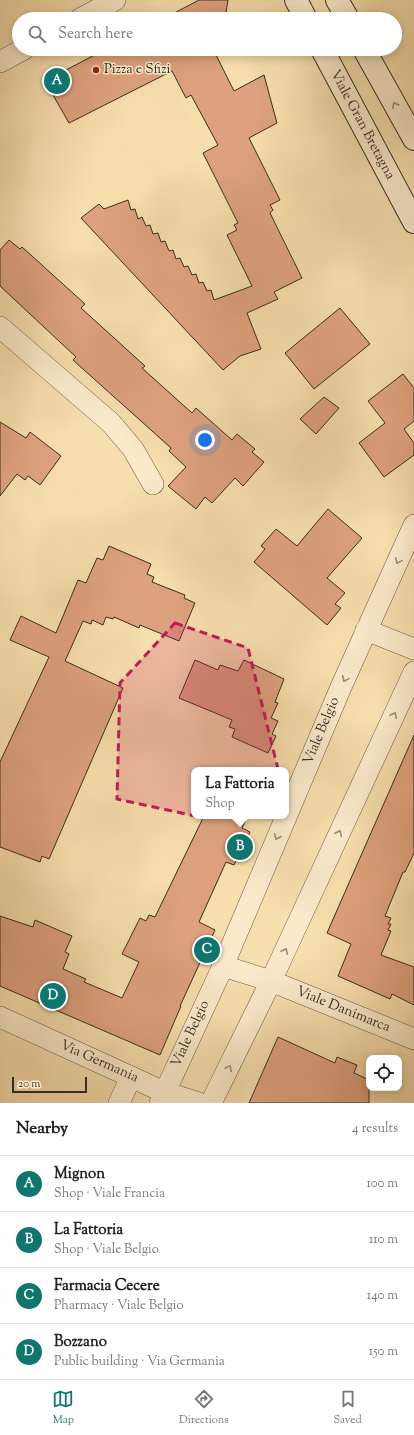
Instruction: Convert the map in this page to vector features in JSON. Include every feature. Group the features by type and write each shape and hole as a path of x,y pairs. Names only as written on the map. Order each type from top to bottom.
{"street":[{"path":"93,12 115,0"},
{"path":"296,0 302,12"},
{"path":"337,0 344,12"},
{"path":"0,62 12,56"},
{"name":"Viale Gran Bretagna","path":"326,56 414,222"},
{"path":"368,56 414,139"},
{"path":"0,327 111,423 133,449 153,484"},
{"name":"Viale Belgio","path":"289,811 366,630 414,525"},
{"path":"366,630 414,649"},
{"path":"212,1103 271,981 414,672"},
{"name":"Viale Belgio","path":"162,1097 223,966 286,819"},
{"path":"223,966 271,981"},
{"name":"Viale Danimarca","path":"271,981 414,1040"},
{"name":"Via Germania","path":"0,1017 131,1077 162,1097 199,1103"},
{"path":"119,1103 131,1077"}],"highlighted area":[{"path":"175,623 248,648 279,773 200,817 117,799 120,683"}],"building":[{"path":"199,0 228,0 226,12 176,12"},
{"path":"93,56 216,56 234,91 264,75 277,123 249,138 280,200 270,205 273,210 270,213 302,278 274,292 278,299 247,313 261,349 240,356 223,370 81,218 99,204 104,209 128,200 131,210 135,209 138,219 142,217 146,226 150,225 153,234 158,233 161,242 165,241 169,251 173,250 176,259 180,258 184,267 188,266 192,275 196,274 199,283 203,282 207,291 211,290 214,300 252,286 227,235 237,230 234,225 238,223 203,153 218,145 191,95 186,98 172,71 69,123 45,81"},
{"path":"9,240 20,249 22,247 85,304 81,308 145,366 142,368 192,413 196,408 232,440 237,434 255,449 252,452 264,462 243,486 235,478 212,503 205,497 196,509 168,486 186,467 169,451 171,448 73,360 76,357 0,286 0,250"},
{"path":"340,308 370,344 314,389 285,353"},
{"path":"403,374 414,388 414,421 404,429 414,443 414,455 384,477 359,443 385,423 368,401"},
{"path":"324,397 339,408 316,434 300,419"},
{"path":"0,422 26,438 30,432 61,456 40,485 28,476 25,480 17,474 0,496"},
{"path":"328,509 362,538 327,578 345,593 335,604 341,608 327,625 254,562 265,549 261,546 276,529 297,546"},
{"path":"109,546 151,564 147,574 154,577 152,582 185,595 184,598 195,603 179,641 140,625 139,628 114,617 113,619 106,617 103,625 92,620 91,624 83,621 65,661 123,688 49,859 42,856 40,862 0,847 0,762 49,657 10,640 21,616 56,633 78,580 86,583 97,558 103,560"},
{"path":"195,660 218,670 220,665 238,671 244,660 284,679 275,702 278,703 271,718 278,721 272,734 276,736 268,753 232,737 235,729 229,727 232,720 179,698"},
{"path":"414,735 414,853 405,872 403,872 385,916 391,918 388,924 391,924 388,930 391,931 381,955 414,967 414,1005 392,994 390,999 338,976 351,944 327,933"},
{"path":"203,819 246,819 242,828 250,832 234,865 226,862 199,922 215,930 180,1006 160,1055 0,986 0,916 33,927 35,920 72,936 65,952 69,954 63,969 86,979 84,982 122,998 139,962 122,954 140,918 146,921 149,915 155,917"},
{"path":"278,1037 335,1063 337,1057 357,1065 354,1073 366,1079 366,1091 369,1091 369,1103 249,1103"}],"place":[{"name":"Pizza e Sfizi","path":"96,70"},
{"name":"Mignon","path":"57,81"},
{"name":"La Fattoria","path":"240,847"},
{"name":"Farmacia Cecere","path":"207,950"},
{"name":"Bozzano","path":"53,996"}]}
